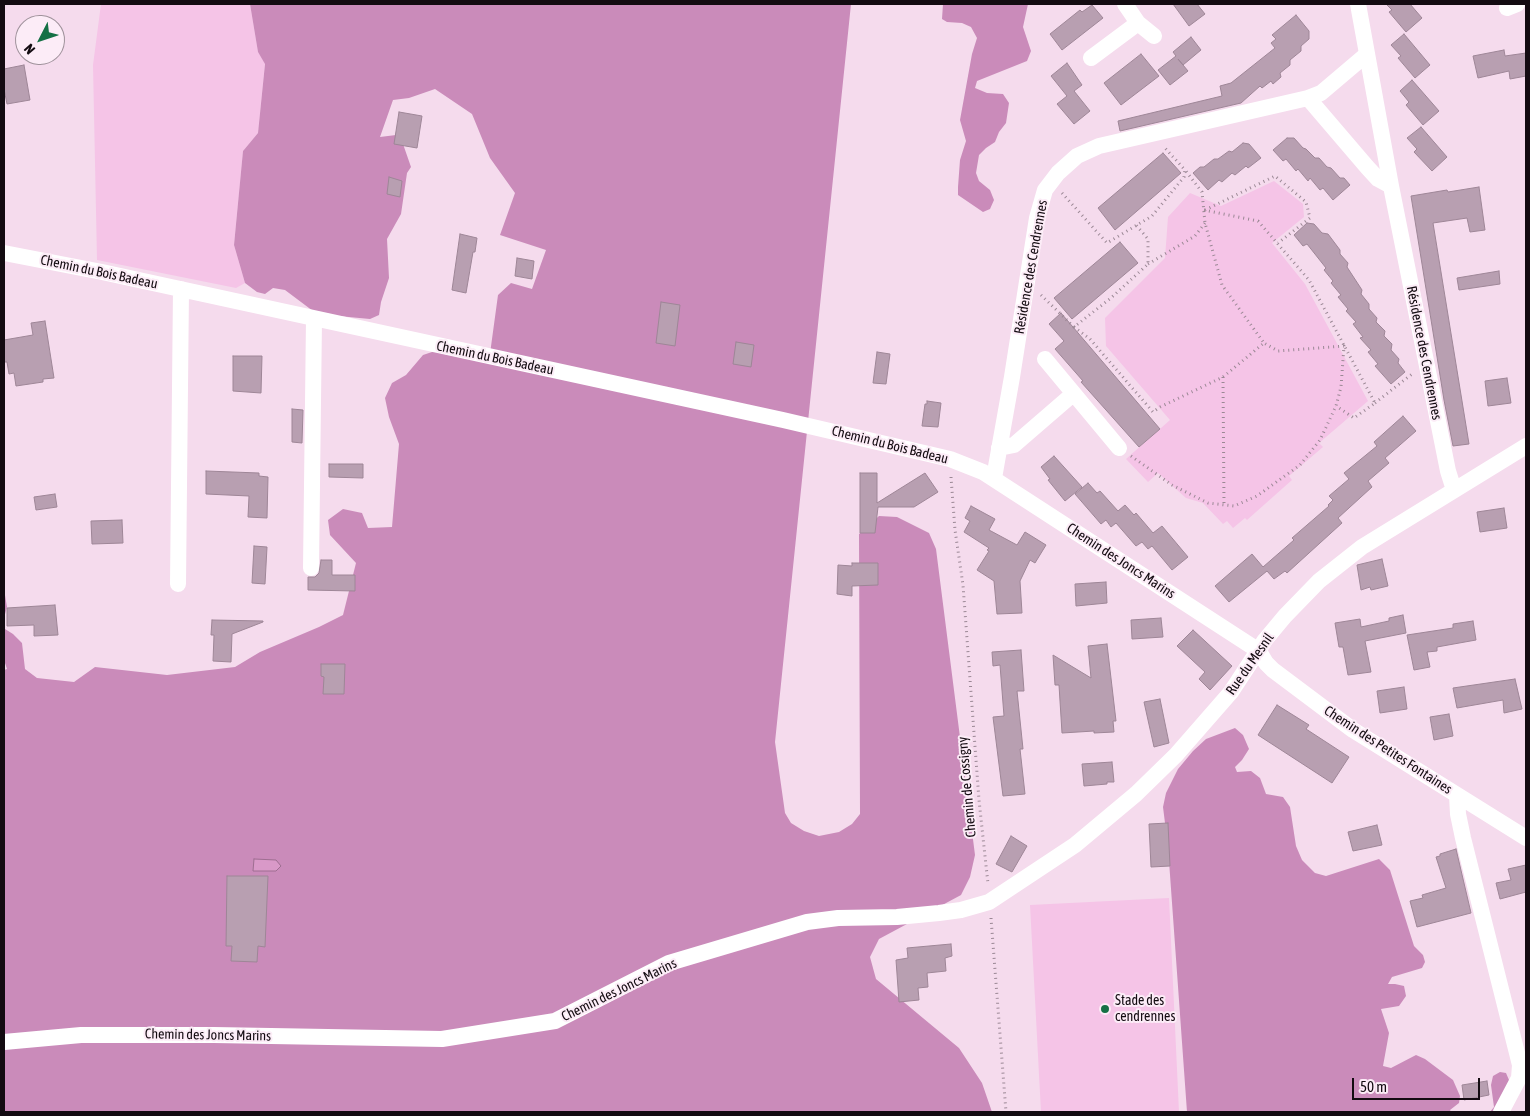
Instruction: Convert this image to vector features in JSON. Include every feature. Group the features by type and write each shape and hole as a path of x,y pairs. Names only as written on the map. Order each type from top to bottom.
{"street":[{"path":"1125,4 1138,23 1154,36"},
{"name":"Résidence des Cendrennes","path":"1358,4 1391,186 1448,472 1454,490"},
{"path":"1091,58 1138,23"},
{"name":"Résidence des Cendrennes","path":"989,475 999,448 1037,218 1045,190 1051,181 1068,164 1087,150 1308,98 1321,93 1367,54"},
{"path":"1308,98 1378,179 1391,186"},
{"name":"Chemin du Bois Badeau","path":"4,253 783,420 950,459 989,475"},
{"path":"178,584 181,290"},
{"path":"311,568 314,319"},
{"path":"1044,359 1119,448"},
{"path":"999,448 1014,445 1074,394"},
{"name":"Rue du Mesnil","path":"989,902 1075,845 1136,794 1176,755 1211,716 1231,692 1265,640 1297,602 1340,563 1369,542 1526,446"},
{"name":"Chemin des Joncs Marins","path":"989,475 1259,650"},
{"name":"Chemin des Petites Fontaines","path":"1259,650 1266,663 1273,670 1353,730 1526,838"},
{"path":"1457,795 1461,830 1520,1065 1519,1078 1501,1112"},
{"name":"Chemin des Joncs Marins","path":"4,1042 81,1035 442,1039 555,1020 669,963 808,922 838,918 939,914 989,902"}],"path":[{"path":"1153,134 1202,192 1205,223 1222,285 1264,343 1278,351 1344,346"},
{"path":"1051,181 1107,242 1152,216 1184,177 1185,170"},
{"path":"1204,210 1275,176 1306,202 1310,218 1278,243"},
{"path":"1204,210 1258,221 1278,243 1309,280 1375,403"},
{"path":"1074,327 1111,298 1148,264 1195,236 1205,223"},
{"path":"1136,225 1148,239 1148,264"},
{"path":"1026,286 1037,291 1074,327 1090,339 1153,412 1223,377 1264,343"},
{"path":"1119,448 1172,485 1208,503 1234,506 1257,496 1300,465 1320,440 1336,406 1341,387 1344,346"},
{"path":"1336,406 1354,418 1426,362"},
{"path":"1223,377 1224,505"},
{"name":"Chemin de Cossigny","path":"950,459 955,530 963,585 979,800 1006,1112"}],"shaded area":[{"path":"101,4 250,4 258,52 265,63 258,133 243,151 234,245 245,283 236,288 97,260 93,65"},
{"path":"250,4 851,4 775,742 785,813 791,823 804,831 819,836 839,832 852,824 860,814 859,534 879,516 897,517 929,533 936,549 975,855 970,877 961,895 879,939 870,957 876,979 959,1048 982,1083 992,1112 4,1112 4,670 7,669 4,660 4,618 5,629 22,643 25,669 37,678 74,682 95,667 167,675 235,667 260,652 343,615 356,563 330,535 328,520 343,509 362,513 368,528 392,527 399,444 389,417 385,398 392,383 406,375 423,355 447,347 489,361 498,295 511,283 532,289 546,250 500,235 515,193 490,158 472,114 435,89 409,98 393,100 380,137 396,135 403,144 411,167 407,173 401,214 387,239 389,278 379,315 370,319 317,314 285,290 273,288 265,294 257,292 245,283 234,245 243,151 258,133 265,64 258,52"},
{"path":"943,4 1028,4 1023,27 1031,51 1027,61 977,81 975,88 987,93 1003,94 1009,103 1006,123 999,132 995,142 979,155 976,173 979,181 990,190 994,200 990,209 983,212 958,195 960,160 966,141 960,120 972,54 977,38 971,27 962,23 947,22 942,19"},
{"path":"1274,181 1303,204 1304,217 1272,243 1305,284 1368,401 1319,443 1323,447 1289,476 1292,480 1247,520 1245,518 1233,528 1227,521 1223,524 1203,503 1186,498 1158,473 1148,482 1126,459 1170,420 1106,346 1105,318 1165,258 1168,217 1190,193 1221,206"},
{"path":"4,589 7,607 4,618"},
{"path":"1235,728 1243,735 1249,749 1235,767 1237,772 1251,771 1260,778 1266,794 1283,797 1290,807 1296,846 1302,860 1315,873 1326,876 1379,859 1390,870 1414,946 1423,955 1425,962 1422,968 1392,977 1388,984 1404,986 1406,996 1399,1006 1381,1009 1389,1033 1383,1066 1391,1068 1416,1055 1425,1059 1453,1080 1460,1096 1459,1103 1450,1110 1451,1112 1187,1112 1168,847 1163,807 1166,793 1178,769 1193,751 1206,739"},
{"path":"254,859 276,860 281,866 276,871 253,871"},
{"name":"Stade des cendrennes","path":"1169,898 1179,1112 1041,1112 1030,905"},
{"path":"1500,1072 1506,1073 1509,1080 1507,1112 1490,1112 1494,1107 1491,1085 1493,1076"}],"building":[{"path":"1173,4 1197,4 1205,14 1189,26"},
{"path":"1386,4 1410,4 1422,18 1406,32 1389,12 1392,10"},
{"path":"1092,5 1103,18 1062,50 1050,34 1080,10 1082,12"},
{"path":"1296,15 1309,31 1309,39 1301,46 1301,51 1290,60 1290,65 1280,73 1281,77 1273,84 1271,81 1262,88 1260,86 1241,103 1120,131 1118,121 1222,96 1220,86 1231,83 1275,48 1271,43 1276,39 1272,35"},
{"path":"1404,34 1430,65 1415,78 1398,58 1401,56 1391,45"},
{"path":"1191,37 1201,50 1183,65 1188,71 1170,85 1158,70 1176,56 1173,52"},
{"path":"1504,50 1505,56 1526,53 1526,76 1510,79 1509,71 1478,78 1473,56"},
{"path":"1141,54 1159,76 1121,105 1104,83"},
{"path":"1067,63 1082,85 1074,91 1090,111 1074,124 1057,104 1067,96 1051,76"},
{"path":"24,65 30,100 7,104 4,89 4,69"},
{"path":"1412,80 1439,111 1423,125 1406,105 1409,102 1400,91"},
{"path":"399,112 422,116 417,148 394,144"},
{"path":"1421,127 1447,157 1432,171 1414,152 1417,149 1407,138"},
{"path":"1287,138 1294,138 1303,148 1315,158 1319,158 1327,167 1331,168 1340,178 1344,178 1350,185 1333,200 1323,188 1320,190 1310,178 1308,181 1298,169 1296,171 1286,159 1283,161 1273,150"},
{"path":"1243,143 1249,144 1261,158 1248,168 1246,166 1235,175 1232,173 1222,182 1219,180 1208,190 1193,173 1214,159 1218,159 1229,151 1232,152"},
{"path":"1163,153 1181,173 1115,230 1098,208"},
{"path":"389,177 402,181 400,197 387,194"},
{"path":"1479,187 1485,230 1470,232 1467,218 1433,223 1469,444 1453,446 1411,196"},
{"path":"1307,223 1314,224 1322,233 1328,234 1340,250 1340,254 1348,263 1347,267 1362,290 1361,294 1369,304 1369,309 1377,318 1376,322 1385,331 1384,336 1392,344 1391,350 1399,359 1398,363 1405,372 1391,384 1375,366 1378,364 1368,352 1371,350 1360,338 1363,337 1353,324 1356,322 1346,311 1348,309 1338,297 1341,295 1331,283 1333,281 1324,270 1326,268 1307,244 1303,246 1294,235"},
{"path":"460,234 477,238 466,293 452,290"},
{"path":"1120,242 1138,263 1072,319 1054,298"},
{"path":"517,258 534,261 532,279 515,276"},
{"path":"1499,271 1500,284 1459,290 1457,278"},
{"path":"661,302 680,305 675,346 656,343"},
{"path":"1061,313 1160,429 1139,447 1081,382 1083,381 1055,349 1064,341 1049,324"},
{"path":"45,321 54,378 43,379 43,382 16,386 14,373 9,374 7,362 4,362 4,340 33,335 31,323"},
{"path":"736,342 754,345 751,367 733,364"},
{"path":"877,352 890,354 886,384 873,383"},
{"path":"233,356 262,356 261,393 233,391"},
{"path":"1507,378 1511,403 1488,406 1485,381"},
{"path":"927,401 941,403 938,427 922,426"},
{"path":"292,409 303,410 302,443 292,442"},
{"path":"1403,416 1416,431 1385,458 1389,463 1368,481 1372,487 1338,518 1342,523 1287,573 1285,571 1274,579 1267,571 1229,602 1215,586 1252,554 1263,567 1294,540 1292,538 1329,506 1333,500 1329,496 1349,479 1344,473 1377,446 1374,442"},
{"path":"1054,456 1082,487 1065,501 1048,480 1050,479 1041,467"},
{"path":"329,464 363,464 363,478 329,477"},
{"path":"206,471 259,473 259,476 268,477 267,518 248,517 249,496 206,494"},
{"path":"860,473 877,473 877,503 925,473 938,492 914,507 878,507 875,533 860,533"},
{"path":"1088,483 1097,493 1100,491 1118,511 1125,505 1134,515 1136,513 1153,533 1162,526 1188,557 1172,570 1152,546 1148,549 1142,542 1136,546 1116,523 1111,527 1106,520 1101,524 1075,494"},
{"path":"55,494 57,507 36,510 34,497"},
{"path":"971,506 995,519 989,530 1017,545 1025,532 1046,545 1035,563 1030,560 1020,581 1022,613 997,614 994,581 977,570 989,548 964,532 970,521 965,518"},
{"path":"1504,508 1507,528 1480,532 1477,512"},
{"path":"122,520 123,543 92,544 91,521"},
{"path":"254,546 267,547 265,584 252,583"},
{"path":"1382,559 1388,586 1371,590 1370,587 1361,590 1357,565"},
{"path":"321,560 332,560 332,575 355,575 355,591 308,590 308,577 315,577 319,573"},
{"path":"852,563 878,563 878,585 852,586 852,596 837,594 838,565 852,566"},
{"path":"1106,582 1107,603 1076,606 1075,584"},
{"path":"55,605 58,635 34,636 34,625 7,626 7,608"},
{"path":"1403,615 1406,633 1365,641 1371,672 1348,675 1343,647 1339,647 1335,623 1360,619 1361,627 1389,621 1389,618"},
{"path":"1161,618 1163,637 1132,639 1131,620"},
{"path":"212,620 263,622 232,634 231,662 213,661 214,635 211,635"},
{"path":"1473,621 1476,640 1437,647 1437,651 1427,652 1430,667 1414,670 1407,635 1453,628 1453,624"},
{"path":"1193,630 1232,666 1210,690 1199,679 1205,672 1177,646"},
{"path":"1107,644 1116,721 1113,721 1114,732 1062,733 1059,685 1055,685 1053,655 1091,678 1088,646"},
{"path":"1021,650 1024,691 1017,691 1023,749 1020,749 1025,794 1003,796 993,717 1004,716 1000,665 993,666 992,652"},
{"path":"321,664 345,664 344,694 323,694 324,677 321,676"},
{"path":"1515,679 1522,709 1504,713 1503,700 1457,708 1453,688"},
{"path":"1404,687 1407,709 1380,713 1377,691"},
{"path":"1160,699 1169,743 1154,747 1144,702"},
{"path":"1277,705 1309,725 1306,729 1349,757 1332,783 1258,735"},
{"path":"1449,714 1453,736 1434,740 1430,717"},
{"path":"1112,762 1114,782 1084,786 1082,764"},
{"path":"1168,823 1170,866 1151,867 1149,824"},
{"path":"1377,825 1382,845 1353,851 1348,832"},
{"path":"1011,836 1027,846 1012,872 996,864"},
{"path":"1456,849 1471,913 1417,927 1410,901 1423,898 1422,895 1446,888 1436,857"},
{"path":"1526,865 1526,892 1500,899 1496,883 1511,880 1508,869"},
{"path":"227,876 268,876 265,947 258,946 257,962 231,961 232,946 226,946"},
{"path":"951,944 952,956 945,958 946,971 927,973 928,987 918,988 919,1000 899,1002 896,960 908,958 907,948"},
{"path":"1487,1081 1489,1095 1464,1100 1462,1085"}],"place":[{"name":"Stade des cendrennes","path":"1105,1009"}]}
